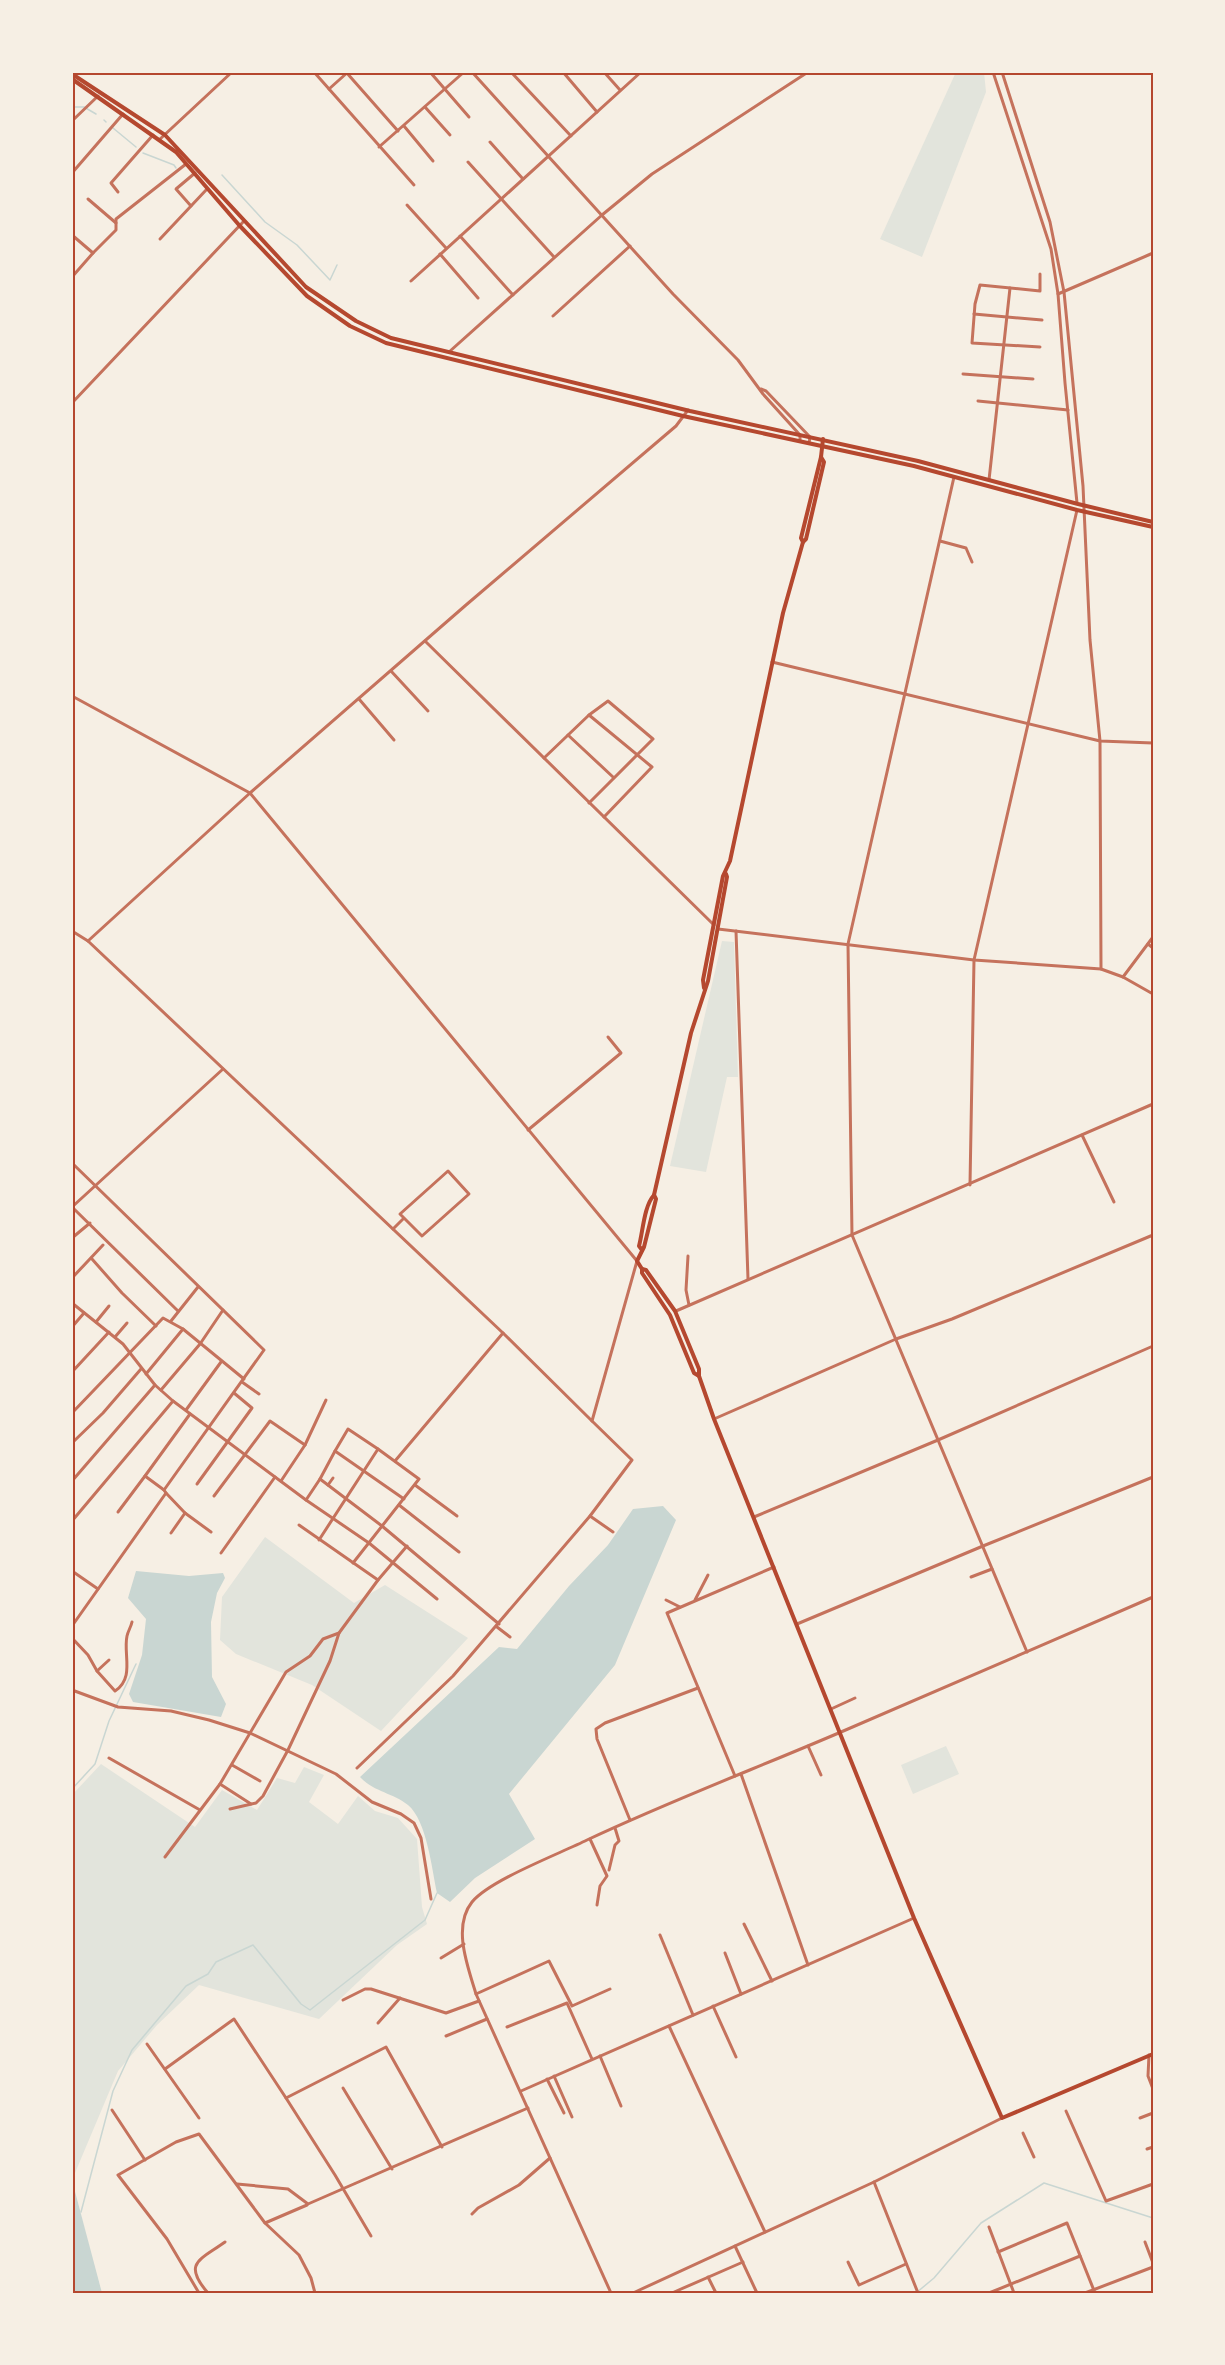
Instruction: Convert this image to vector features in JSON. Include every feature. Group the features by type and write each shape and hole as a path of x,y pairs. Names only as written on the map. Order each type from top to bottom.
{"main road":[{"path":"72,74 165,135 306,286 356,321 391,338 678,408 823,439 1153,522"},
{"path":"72,79 153,135 187,164 239,225 307,296 350,326 386,344 673,414 954,477 1084,512 1153,527"},
{"path":"673,414 678,408"},
{"path":"699,1376 694,1373 670,1315 642,1273 637,1261 644,1247 656,1199 654,1195 691,1033 704,988 703,981 716,927 723,876 726,874 772,662 803,542 806,539 824,462 821,457 823,439"},
{"path":"642,1269 646,1270 675,1311 699,1370 714,1419 914,1918 1002,2118 1151,2054"}],"street":[{"path":"159,140 232,72"},
{"path":"314,72 414,185"},
{"path":"329,89 347,72 398,131"},
{"path":"430,72 469,117"},
{"path":"379,147 464,72"},
{"path":"472,72 630,246 738,360 763,394 800,435 800,441"},
{"path":"512,72 571,136"},
{"path":"563,72 597,112"},
{"path":"604,72 620,90"},
{"path":"411,281 641,72"},
{"path":"449,352 554,257 652,174 808,72"},
{"path":"970,1185 974,960 1078,504 1058,294 1044,225 993,72"},
{"path":"1002,72 1050,222 1064,292 1084,506 1090,640 1100,741 1101,969"},
{"path":"72,121 98,96"},
{"path":"424,107 450,135"},
{"path":"72,172 123,114"},
{"path":"404,126 433,161"},
{"path":"118,192 111,183 153,135"},
{"path":"490,142 523,179"},
{"path":"468,162 554,257"},
{"path":"72,277 116,230 116,219 187,164"},
{"path":"191,206 176,189 195,173"},
{"path":"160,239 207,189"},
{"path":"88,199 116,223"},
{"path":"407,205 446,249"},
{"path":"72,403 244,220"},
{"path":"72,234 93,253"},
{"path":"460,236 513,295"},
{"path":"553,316 630,246"},
{"path":"1058,294 1153,253"},
{"path":"440,254 478,298"},
{"path":"1040,274 1040,291 980,285 974,314 972,343 1041,347"},
{"path":"989,480 1010,288"},
{"path":"974,314 1006,315 1042,320"},
{"path":"963,374 1033,379"},
{"path":"761,389 810,437 809,443"},
{"path":"978,401 1068,410"},
{"path":"88,941 250,793 676,426 687,410"},
{"path":"954,477 848,944 852,1235 1028,1652"},
{"path":"940,541 966,548 972,562"},
{"path":"425,641 716,927 974,960 1101,969 1123,977 1153,994"},
{"path":"772,662 1100,741 1153,743"},
{"path":"391,671 428,711"},
{"path":"72,696 250,793 637,1261 592,1421"},
{"path":"359,699 394,740"},
{"path":"544,758 589,715 608,701 653,740 589,803"},
{"path":"589,715 652,767 604,818"},
{"path":"568,735 614,777"},
{"path":"72,931 88,941 393,1229 632,1460 590,1516 453,1676 357,1768"},
{"path":"736,931 748,1279"},
{"path":"1123,977 1153,937"},
{"path":"1148,944 1153,948"},
{"path":"528,1130 621,1053 608,1037"},
{"path":"178,1311 72,1207 223,1069"},
{"path":"675,1311 1153,1104"},
{"path":"1082,1135 1114,1202"},
{"path":"72,1163 264,1350 208,1426 72,1626"},
{"path":"448,1171 469,1194 422,1236 404,1218 400,1214 448,1171"},
{"path":"393,1229 404,1218"},
{"path":"72,1238 90,1223"},
{"path":"714,1419 896,1340 1153,1235"},
{"path":"72,1278 103,1245"},
{"path":"688,1256 686,1290 689,1305"},
{"path":"92,1259 156,1326"},
{"path":"171,1321 198,1287"},
{"path":"72,1303 115,1337 155,1385 173,1401 306,1500 369,1543 437,1599"},
{"path":"96,1322 109,1306"},
{"path":"160,1390 200,1344 224,1310"},
{"path":"72,1327 84,1313"},
{"path":"72,1413 164,1318 183,1329 259,1394"},
{"path":"115,1337 127,1323"},
{"path":"146,1374 183,1329"},
{"path":"72,1372 109,1332"},
{"path":"395,1461 503,1333"},
{"path":"754,1517 1153,1346"},
{"path":"186,1410 221,1362"},
{"path":"72,1443 103,1413 141,1369"},
{"path":"72,1481 155,1385"},
{"path":"197,1484 252,1408 234,1393"},
{"path":"280,1481 305,1445 326,1400"},
{"path":"72,1521 173,1401"},
{"path":"118,1512 190,1413"},
{"path":"214,1496 270,1420 305,1445"},
{"path":"306,1500 348,1429 419,1479 353,1563"},
{"path":"319,1540 378,1449"},
{"path":"335,1451 404,1499"},
{"path":"145,1476 165,1491 185,1513 211,1532"},
{"path":"221,1553 275,1477"},
{"path":"797,1624 1153,1477"},
{"path":"328,1485 333,1478"},
{"path":"320,1479 407,1546 510,1637"},
{"path":"415,1485 457,1516"},
{"path":"399,1505 459,1552"},
{"path":"171,1533 185,1513"},
{"path":"590,1516 613,1532"},
{"path":"299,1525 378,1580"},
{"path":"230,1809 252,1804 263,1796 288,1750 330,1661 339,1633 378,1580 407,1546"},
{"path":"735,1776 667,1612 774,1567"},
{"path":"971,1577 992,1569"},
{"path":"72,1571 98,1589"},
{"path":"694,1601 708,1575"},
{"path":"611,2293 476,1994 464,1944 463,1927 466,1912 472,1903 492,1886 630,1820 841,1732 1153,1597"},
{"path":"666,1600 680,1607"},
{"path":"72,1639 88,1654 97,1671 115,1691 122,1684 128,1667 127,1636 132,1622"},
{"path":"165,1857 220,1784 286,1672 310,1656 323,1639 339,1633"},
{"path":"97,1671 108,1660"},
{"path":"630,1820 597,1738 596,1729 605,1723 698,1688"},
{"path":"72,1690 116,1706 171,1712 209,1720 250,1733 336,1774 372,1802 401,1814 414,1823 421,1838 431,1899"},
{"path":"831,1709 855,1698"},
{"path":"808,1746 821,1775"},
{"path":"109,1758 200,1810"},
{"path":"232,1765 260,1781"},
{"path":"741,1774 808,1965"},
{"path":"220,1784 252,1804"},
{"path":"609,1870 615,1845 619,1841 615,1827"},
{"path":"590,1839 606,1876 600,1887 597,1905"},
{"path":"521,2091 914,1918"},
{"path":"744,1924 772,1981"},
{"path":"660,1935 693,2015"},
{"path":"441,1958 464,1944"},
{"path":"724,1953 741,1994"},
{"path":"476,1994 549,1961 572,2006 610,1989"},
{"path":"343,2000 365,1989 446,2013 479,2001"},
{"path":"378,2023 400,1998"},
{"path":"507,2027 567,2003 592,2059"},
{"path":"713,2006 736,2057"},
{"path":"165,2069 234,2019 371,2236"},
{"path":"446,2036 488,2019"},
{"path":"669,2026 765,2232"},
{"path":"147,2044 199,2118"},
{"path":"286,2098 386,2047 442,2146"},
{"path":"1151,2054 1148,2076 1153,2089"},
{"path":"600,2056 621,2106"},
{"path":"554,2076 572,2117"},
{"path":"547,2079 564,2113"},
{"path":"343,2088 392,2169"},
{"path":"265,2223 529,2108"},
{"path":"112,2110 145,2160"},
{"path":"1066,2111 1106,2201 1153,2184"},
{"path":"1140,2118 1153,2113"},
{"path":"633,2293 640,2292 874,2182 1002,2118"},
{"path":"1023,2133 1034,2157"},
{"path":"199,2293 150,2215 119,2180 118,2175 123,2170 176,2142 199,2134 265,2223 299,2255 311,2278 315,2293"},
{"path":"1147,2149 1153,2147"},
{"path":"472,2214 478,2208 519,2185 551,2157"},
{"path":"874,2182 918,2293"},
{"path":"237,2184 288,2189 308,2204"},
{"path":"999,2252 1067,2223 1094,2291"},
{"path":"989,2227 1014,2293"},
{"path":"208,2293 197,2280 195,2269 197,2263 225,2242"},
{"path":"1085,2293 1153,2265 1145,2242"},
{"path":"735,2246 757,2293"},
{"path":"989,2293 1080,2256"},
{"path":"672,2293 743,2262"},
{"path":"848,2262 859,2285 906,2264"},
{"path":"708,2277 716,2293"}],"shaded area":[{"path":"956,72 984,72 986,92 922,257 880,239"},
{"path":"722,941 734,942 738,1077 727,1077 706,1172 670,1166"},
{"path":"663,1506 676,1520 615,1665 509,1794 535,1839 475,1878 450,1902 437,1893 428,1846 414,1812 402,1801 371,1786 360,1777 499,1647 517,1649 569,1586 608,1545 633,1509"},
{"path":"265,1537 354,1603 385,1585 468,1638 381,1731 312,1685 236,1654 220,1640 222,1597"},
{"path":"136,1571 189,1576 223,1573 225,1578 217,1593 211,1622 212,1677 226,1704 221,1717 133,1702 129,1694 142,1655 146,1619 128,1598"},
{"path":"946,1746 959,1774 913,1794 901,1765"},
{"path":"101,1764 195,1827 222,1790 257,1810 277,1778 295,1783 304,1767 324,1775 309,1802 338,1824 358,1796 375,1811 398,1818 417,1839 422,1907 427,1924 397,1945 319,2019 199,1985 157,2025 118,2071 72,2180 72,1795"},
{"path":"73,2184 102,2293 72,2293"}],"waterway":[{"path":"72,107 84,107 96,114"},
{"path":"113,128 136,147"},
{"path":"143,153 174,165 176,168"},
{"path":"222,175 265,222 297,245 330,280 337,265"},
{"path":"72,1789 95,1764 109,1721 136,1664"},
{"path":"81,2212 113,2091 132,2050 186,1986 208,1974 216,1962 253,1945 301,2004 310,2010 425,1920 437,1893"},
{"path":"916,2293 934,2278 981,2223 1044,2183 1153,2218"}]}
